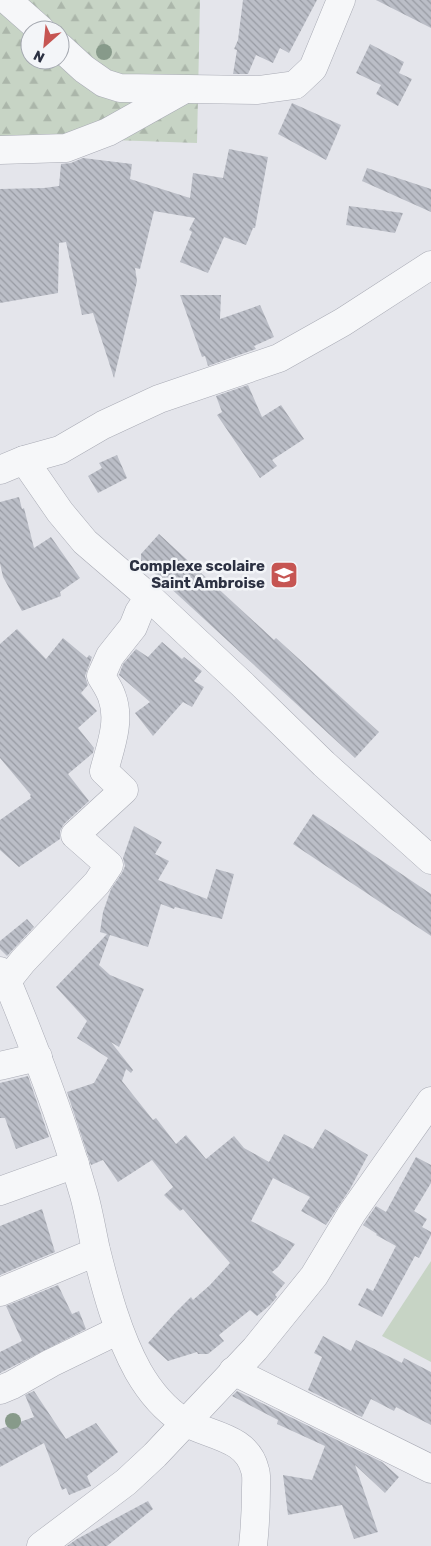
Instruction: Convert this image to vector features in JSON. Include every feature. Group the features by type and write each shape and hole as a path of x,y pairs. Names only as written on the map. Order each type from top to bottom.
{"street":[{"path":"7,0 30,20"},
{"path":"70,56 104,83 120,88 258,90 295,84 313,68 341,0"},
{"path":"0,150 17,151 66,148 108,132 183,90"},
{"path":"431,265 344,322 279,358 159,399 103,425 60,450 12,465 60,512 84,542 149,597 324,764 431,860"},
{"path":"149,597 139,612 133,627 110,656 101,676 113,698 115,715 115,729 104,771 124,790 75,836 109,865 97,883 23,961 3,976 38,1057 75,1164 85,1197 96,1252 119,1330 127,1350 150,1390 162,1406 185,1422 235,1443 252,1461 256,1471 256,1519 253,1546"},
{"path":"0,1066 38,1057"},
{"path":"41,1546 126,1482 155,1455 256,1349 314,1276 352,1213 431,1101"},
{"path":"0,1191 75,1164"},
{"path":"0,1292 96,1252"},
{"path":"0,1390 119,1330"},
{"path":"233,1371 431,1469"},
{"path":"256,1519 262,1546"}],"green space":[{"path":"0,0 200,0 197,143 0,136"},
{"path":"431,1261 431,1362 382,1336"}],"building":[{"path":"243,0 317,0 289,53 280,48 273,63 256,55 248,74 233,74 237,50 234,49 238,40"},
{"path":"376,0 431,0 431,28"},
{"path":"370,44 404,62 399,73 412,79 398,106 376,94 381,85 356,73"},
{"path":"292,103 341,125 326,160 278,134"},
{"path":"229,149 268,157 255,228 253,228 246,245 224,237 208,273 180,262 192,232 189,230 195,218 154,211 140,269 135,268 137,281 114,378 93,313 82,315 66,242 59,243 58,293 0,303 0,189 59,186 61,164 71,163 83,158 132,164 130,179 190,198 193,173 223,178"},
{"path":"367,168 431,189 431,212 362,181"},
{"path":"349,206 403,213 395,233 346,225"},
{"path":"180,295 221,295 220,319 260,305 274,337 254,346 256,349 208,366 205,356 202,357"},
{"path":"248,385 262,417 281,405 304,439 272,460 277,466 260,478 217,415 222,412 216,396"},
{"path":"117,455 127,478 98,493 88,476 102,468 99,463"},
{"path":"19,497 22,509 24,508 34,548 51,537 80,578 60,592 61,596 22,611 3,577 0,563 0,502"},
{"path":"159,534 274,640 276,638 379,732 355,758 141,561 141,554"},
{"path":"17,629 46,659 63,638 87,658 89,655 92,657 85,676 88,685 81,693 97,711 78,728 94,748 93,753 68,774 89,801 64,824 60,831 60,839 19,867 0,850 0,820 31,798 31,795 0,758 0,644"},
{"path":"162,642 182,659 184,657 202,671 194,681 204,687 192,707 183,702 153,736 135,713 150,702 119,675 123,664 136,649 148,657"},
{"path":"313,814 431,894 431,936 293,844"},
{"path":"134,826 162,842 155,854 169,861 158,880 207,899 216,869 234,874 222,919 175,907 174,909 161,904 148,947 110,935 99,965 110,975 144,989 119,1047 111,1042 133,1070 131,1073 126,1069 122,1081 153,1120 156,1118 176,1144 186,1135 206,1159 234,1136 244,1148 269,1162 284,1134 313,1149 325,1129 368,1155 350,1189 326,1225 301,1211 310,1197 273,1178 251,1221 295,1244 272,1272 285,1283 275,1295 277,1297 257,1316 250,1310 219,1335 224,1341 208,1354 198,1354 197,1352 168,1361 148,1343 191,1297 193,1300 230,1263 183,1209 180,1211 164,1195 173,1187 152,1160 118,1182 103,1160 91,1165 67,1092 94,1083 108,1058 77,1038 87,1021 56,987 107,934 100,932 103,912 111,889 125,866 123,858"},
{"path":"27,919 34,927 7,956 0,949 0,941"},
{"path":"28,1076 49,1137 16,1149 5,1118 0,1118 0,1083"},
{"path":"416,1157 431,1165 431,1183 414,1211 427,1219 422,1227 431,1232 431,1235 419,1258 415,1256 382,1317 358,1305 367,1288 373,1291 396,1246 363,1225 376,1206 386,1212"},
{"path":"42,1209 55,1252 0,1275 0,1226"},
{"path":"58,1285 72,1314 79,1311 86,1329 0,1373 0,1352 22,1341 6,1306"},
{"path":"323,1336 351,1351 356,1340 402,1363 404,1358 431,1372 431,1425 396,1407 394,1411 371,1399 362,1417 308,1390 322,1357 314,1353"},
{"path":"34,1391 66,1439 96,1423 118,1452 87,1476 91,1486 69,1495 66,1488 62,1490 44,1443 0,1467 0,1429 34,1417 25,1395"},
{"path":"237,1391 382,1462 399,1477 385,1493 355,1465 378,1532 354,1539 342,1505 288,1515 283,1475 312,1480 325,1446 277,1424 278,1420 232,1396"},
{"path":"148,1501 153,1509 107,1546 67,1546 77,1539"}],"place":[{"name":"Complexe scolaire Saint Ambroise","path":"284,575"}]}
